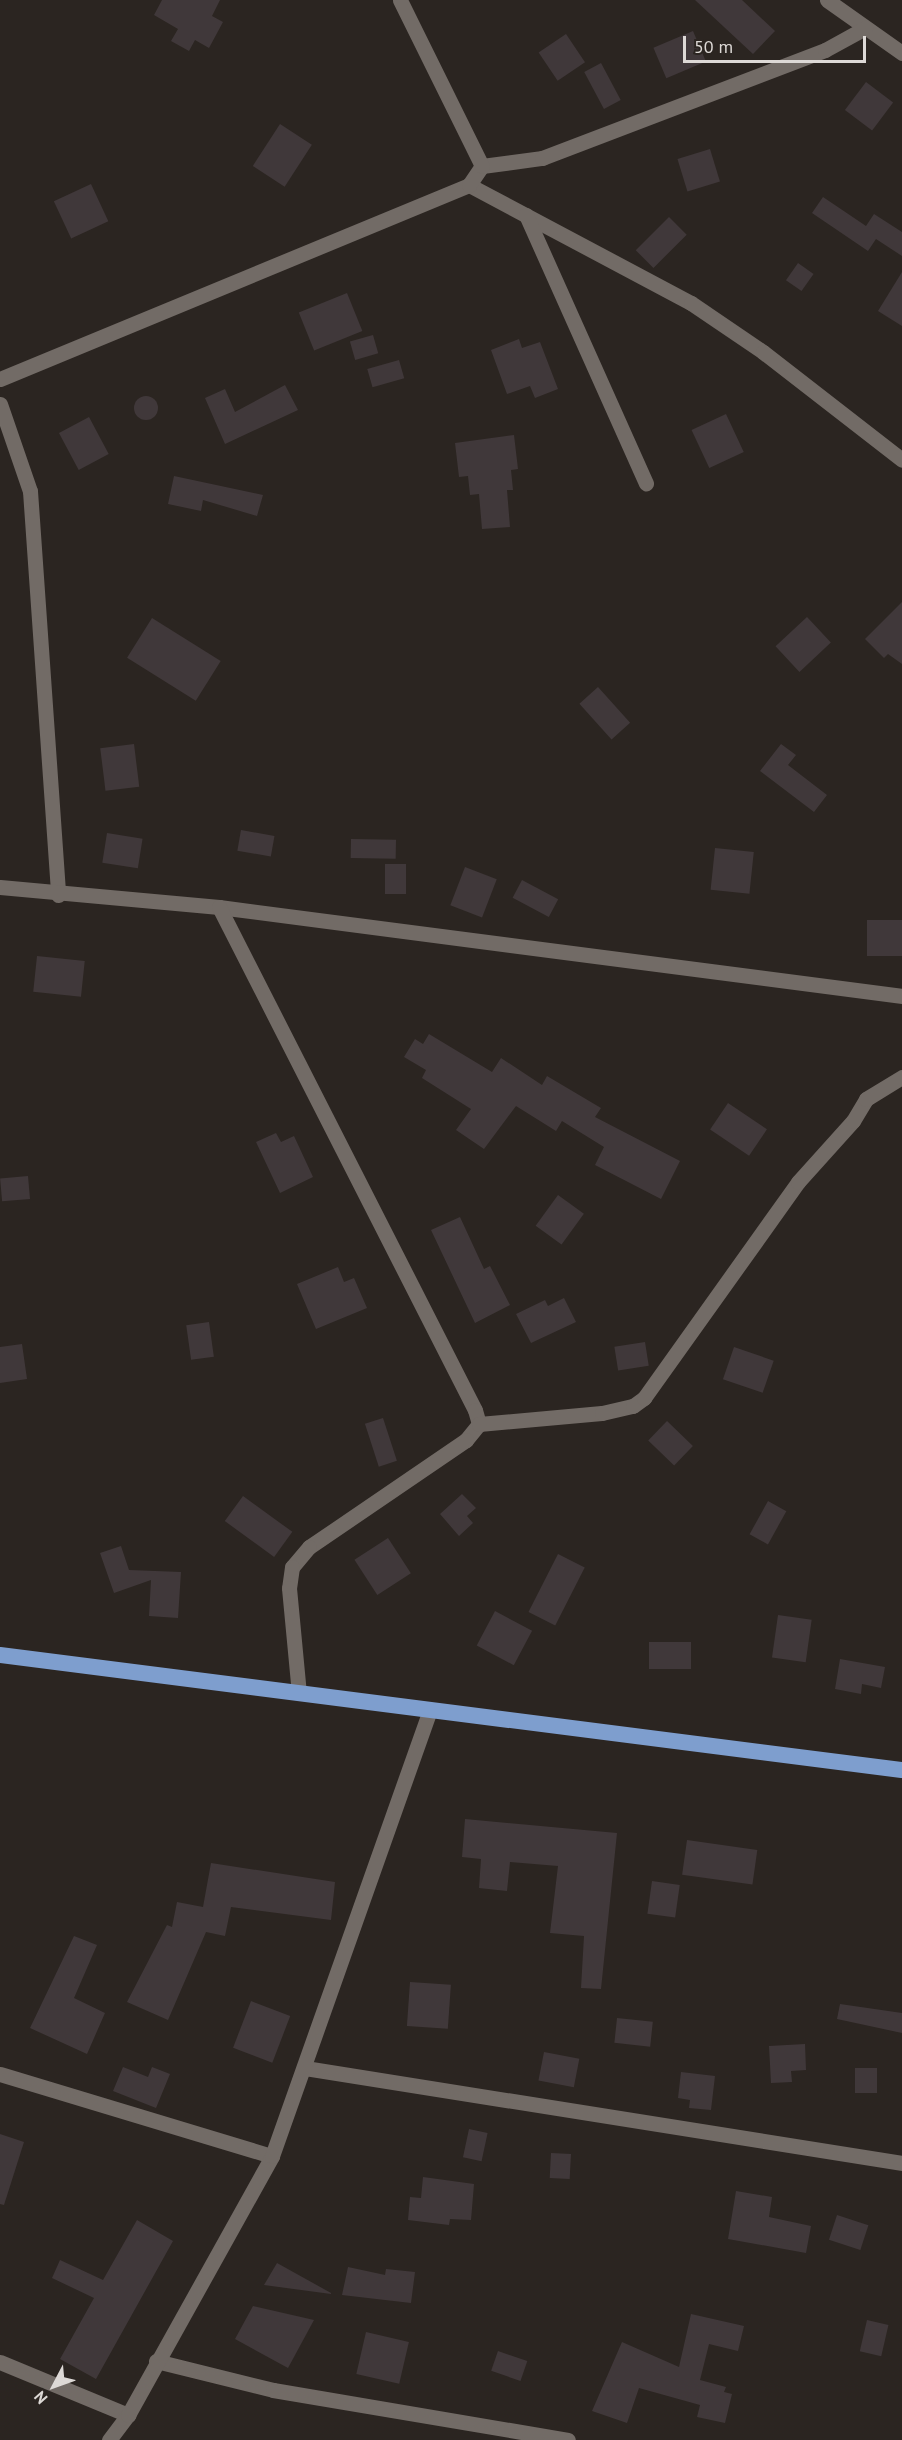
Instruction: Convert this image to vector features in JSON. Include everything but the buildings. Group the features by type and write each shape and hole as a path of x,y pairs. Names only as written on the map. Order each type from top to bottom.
{"highway":[{"path":"0,1655 902,1770"}],"street":[{"path":"400,0 482,166"},
{"path":"828,0 902,53"},
{"path":"0,380 469,185 482,166 542,158 825,50 865,28"},
{"path":"469,185 692,303 763,352 902,460"},
{"path":"526,215 646,483"},
{"path":"0,404 30,491 58,895"},
{"path":"0,887 58,895 219,907 902,996"},
{"path":"219,907 475,1410 478,1424"},
{"path":"299,1693 289,1588 292,1567 309,1547 466,1440 478,1424 602,1413 633,1406 644,1398 798,1182 854,1121 867,1099 902,1077"},
{"path":"109,2440 128,2415 272,2156 430,1710"},
{"path":"305,2068 902,2163"},
{"path":"0,2074 272,2156"},
{"path":"156,2361 273,2390 568,2440"},
{"path":"0,2362 128,2415"}]}
